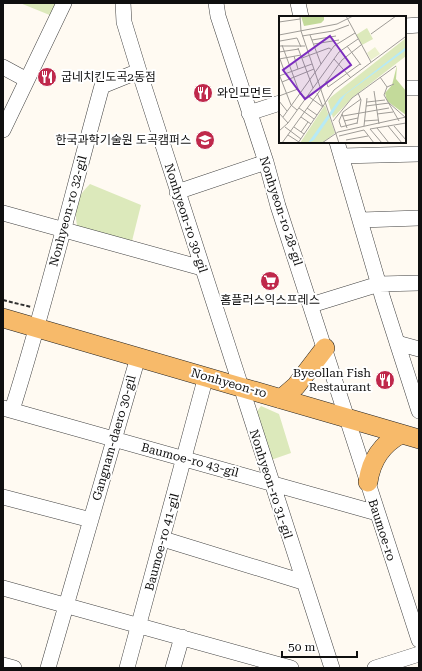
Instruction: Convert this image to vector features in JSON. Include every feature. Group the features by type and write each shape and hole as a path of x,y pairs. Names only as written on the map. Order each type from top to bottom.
{"main road":[{"name":"Nonhyeon-ro","path":"3,318 206,376 348,419 419,438"},
{"path":"282,399 296,386 325,348"},
{"path":"368,482 374,461 383,447 401,434"}],"street":[{"path":"3,130 64,3"},
{"name":"Nonhyeon-ro 30-gil","path":"123,3 124,22 240,386"},
{"name":"Nonhyeon-ro 28-gil","path":"216,3 218,16 248,113 266,162 278,206 348,419"},
{"path":"298,3 301,16"},
{"path":"406,26 419,26"},
{"path":"3,67 27,80"},
{"name":"Nonhyeon-ro 32-gil","path":"38,329 63,229 102,86 139,71"},
{"path":"406,88 419,88"},
{"path":"248,113 279,103"},
{"path":"419,154 339,149 419,411"},
{"path":"177,192 266,162"},
{"path":"3,213 202,268"},
{"path":"361,220 419,218"},
{"path":"311,305 379,284 419,283"},
{"path":"8,409 38,329"},
{"path":"397,343 419,349"},
{"name":"Gangnam-daero 30-gil","path":"48,668 113,439 138,357"},
{"name":"Baumoe-ro 41-gil","path":"127,668 206,376"},
{"name":"Nonhyeon-ro 31-gil","path":"240,386 332,668"},
{"name":"Baumoe-ro 43-gil","path":"8,409 377,513"},
{"name":"Baumoe-ro","path":"348,419 377,513 416,619 419,640"},
{"path":"3,497 91,520"},
{"path":"163,539 303,582"},
{"path":"3,588 182,637 281,667"},
{"path":"173,668 182,637"},
{"path":"375,668 419,654"},
{"path":"3,665 14,668"}],"path":[{"path":"3,300 42,310"}],"green space":[{"path":"20,3 64,3 57,18"},
{"path":"90,184 141,205 131,245 77,226 77,203"},
{"path":"261,406 279,414 291,453 268,461 255,414"}],"place":[{"name":"굽네치킨도곡2동점","path":"47,77"},
{"name":"와인모먼트","path":"203,93"},
{"name":"한국과학기술원 도곡캠퍼스","path":"205,140"},
{"name":"홈플러스익스프레스","path":"270,281"},
{"name":"Byeollan Fish Restaurant","path":"385,380"}]}
